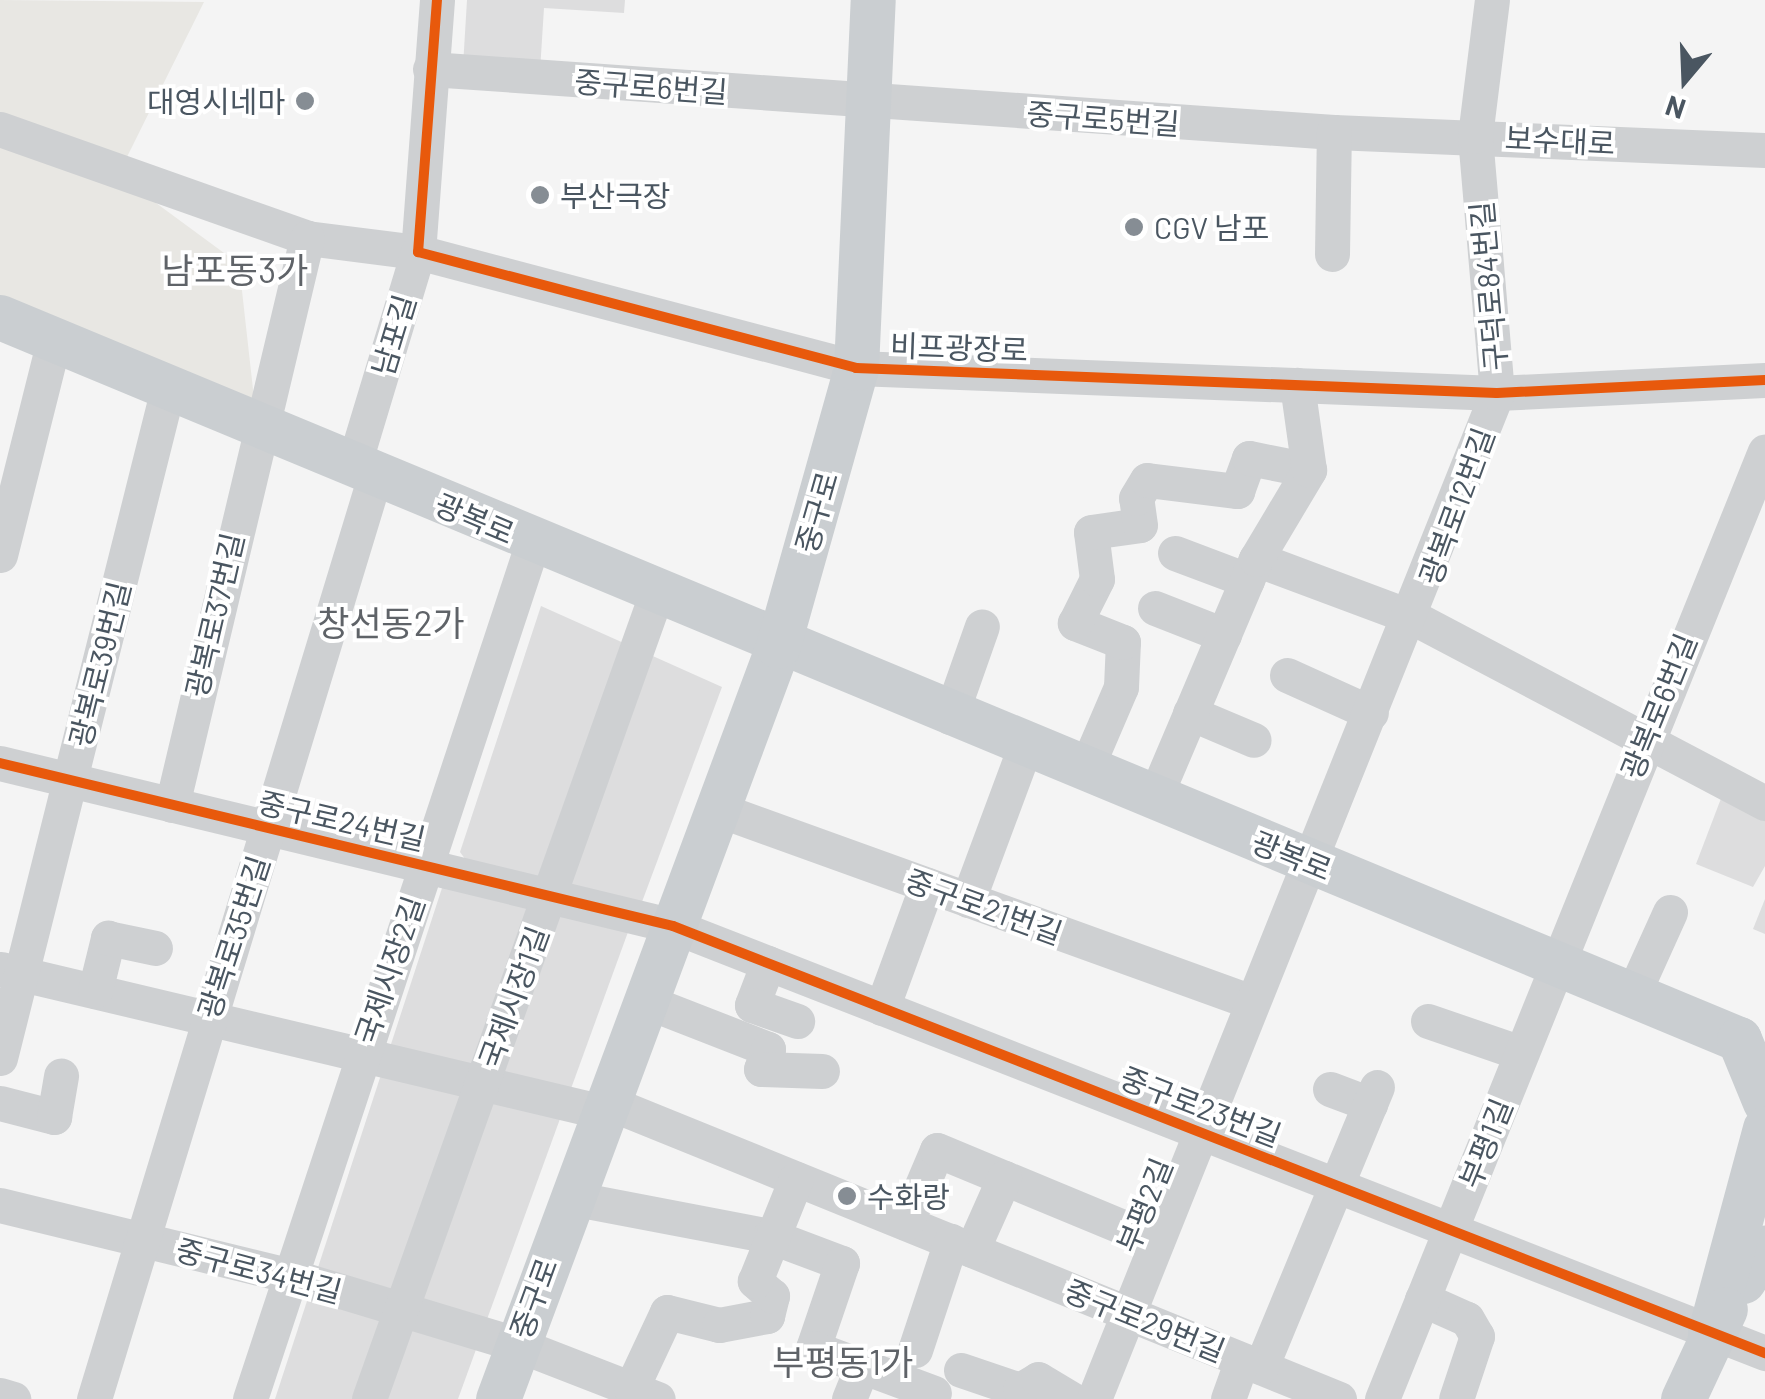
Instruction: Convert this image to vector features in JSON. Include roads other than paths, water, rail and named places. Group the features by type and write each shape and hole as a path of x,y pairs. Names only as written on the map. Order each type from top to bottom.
{"main road":[{"name":"중구로","path":"498,1399 778,646 856,368 872,103 873,0"},
{"name":"광복로","path":"0,317 778,646 1739,1039 1759,1079"},
{"path":"1759,1079 1765,1012"},
{"path":"1683,1399 1710,1332 1765,1128"},
{"path":"1710,1332 1754,1264 1765,1226"}],"street":[{"path":"418,252 437,0"},
{"name":"구덕로84번길","path":"1492,0 1475,136 1498,393"},
{"name":"중구로6번길","path":"430,69 872,103"},
{"name":"중구로5번길","path":"872,103 1334,132 1475,136"},
{"name":"남포길","path":"0,130 307,238 418,252 364,471"},
{"path":"1332,254 1334,132"},
{"name":"보수대로","path":"1475,136 1765,150"},
{"path":"256,425 307,238"},
{"name":"비프광장로","path":"418,252 856,368 1498,393 1765,380"},
{"path":"0,555 54,340"},
{"path":"1154,799 1252,569 1309,470 1297,386"},
{"name":"광복로39번길","path":"0,1058 11,971 70,780 168,388"},
{"name":"광복로12번길","path":"1308,862 1414,618 1498,393"},
{"name":"광복로37번길","path":"172,805 256,425"},
{"name":"광복로6번길","path":"1556,964 1642,740 1765,451"},
{"path":"1085,771 1121,687 1123,642 1075,623 1097,579 1091,532 1140,525 1136,498 1147,480 1237,491 1248,458 1309,470"},
{"name":"광복로35번길","path":"94,1399 268,828 364,471"},
{"name":"국제시장2길","path":"250,1399 360,1054 532,542"},
{"name":"광복로12번길","path":"1175,553 1252,569 1414,618"},
{"name":"국제시장1길","path":"369,1399 656,595"},
{"path":"1155,608 1224,634"},
{"path":"1414,618 1765,803"},
{"path":"950,717 982,626"},
{"path":"1286,674 1371,713"},
{"path":"1190,713 1254,740"},
{"path":"968,900 1025,747"},
{"name":"중구로24번길","path":"0,764 673,926"},
{"name":"중구로21번길","path":"717,809 1252,1002"},
{"name":"부평2길","path":"1094,1399 1308,862"},
{"path":"882,1008 928,885"},
{"path":"1633,994 1670,912"},
{"name":"중구로23번길","path":"673,926 1765,1353"},
{"path":"95,991 108,938 155,948"},
{"path":"768,963 752,1005 796,1021"},
{"name":"부평1길","path":"1382,1399 1556,964"},
{"name":"중구로29번길","path":"11,971 482,1084 605,1108 796,1179 1340,1399"},
{"path":"645,1001 768,1049 761,1068 822,1071"},
{"path":"1428,1021 1521,1054"},
{"path":"0,1103 54,1117 62,1076"},
{"path":"1228,1399 1252,1363 1338,1186 1373,1096 1330,1089"},
{"name":"부평2길","path":"906,1223 937,1150 1157,1241"},
{"path":"915,1350 961,1246 1004,1178"},
{"path":"644,1394 666,1312 750,1323 767,1316 772,1296 755,1282 770,1236 796,1179"},
{"path":"570,1198 770,1236 842,1263 813,1348 856,1383 934,1393"},
{"name":"중구로34번길","path":"0,1205 291,1276 516,1344 644,1394"},
{"path":"1422,1299 1466,1319 1477,1336 1456,1399"},
{"path":"961,1370 1020,1390 1038,1380 1071,1399"},
{"path":"0,1396 13,1399"}],"place":[{"name":"대영시네마","path":"305,101"},
{"name":"부산극장","path":"540,195"},
{"name":"CGV 남포","path":"1134,227"},
{"name":"수화랑","path":"847,1196"}],"district":[{"name":"남포동3가","path":"235,269"},
{"name":"창선동2가","path":"391,622"},
{"name":"부평동1가","path":"843,1361"}]}
